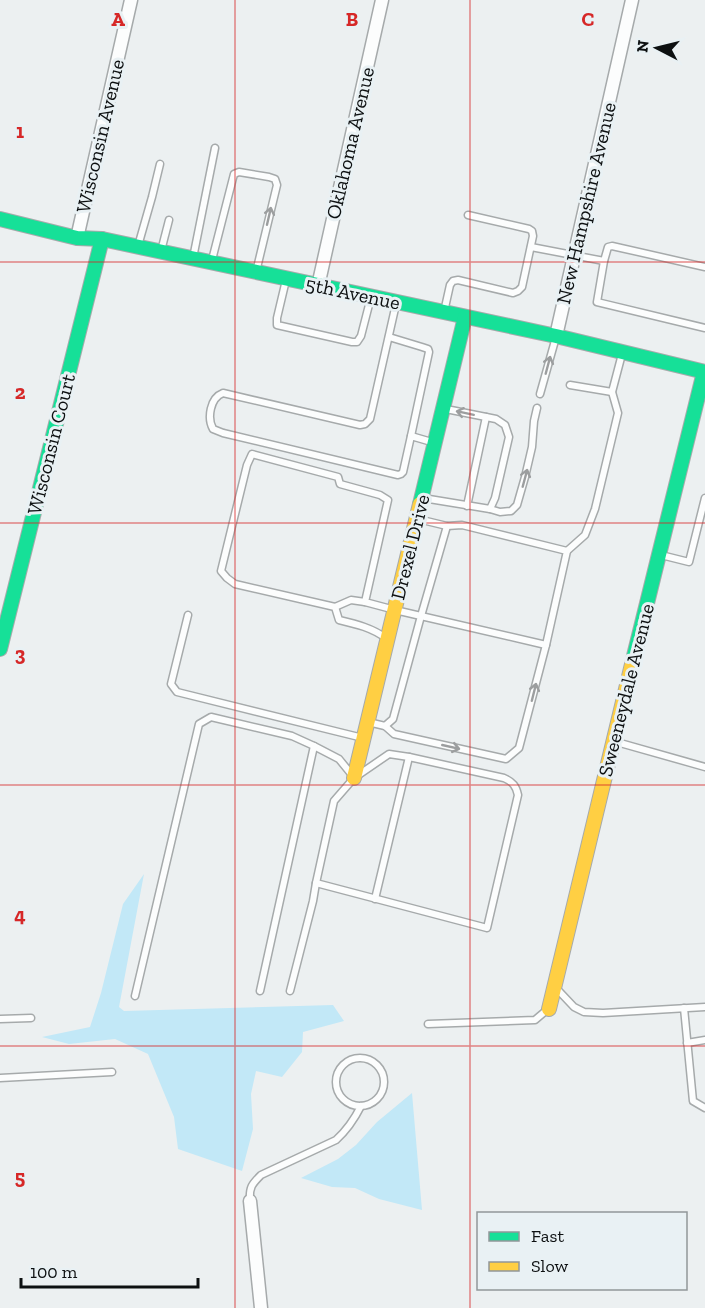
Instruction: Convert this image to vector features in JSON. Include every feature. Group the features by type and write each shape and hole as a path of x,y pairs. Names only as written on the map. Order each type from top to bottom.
{"street":[{"name":"Wisconsin Avenue","path":"77,238 131,0"},
{"name":"Oklahoma Avenue","path":"318,286 382,0"},
{"name":"New Hampshire Avenue","path":"556,336 632,0"},
{"name":"5th Avenue","path":"0,219 77,238 102,239 556,336 705,371"},
{"name":"Wisconsin Court","path":"0,649 102,239"},
{"name":"Drexel Drive","path":"354,778 465,317"},
{"name":"Sweeneydale Avenue","path":"549,1009 705,371"},
{"path":"250,1201 261,1308"}],"lane":[{"path":"192,258 215,148"},
{"path":"138,247 160,164"},
{"path":"212,263 234,174 239,172 269,177 275,179 277,185 256,273"},
{"path":"444,312 453,281 458,280 513,293 522,287 533,236 532,231 468,215"},
{"path":"161,252 169,220"},
{"path":"705,267 612,246 608,248 604,261 597,302 705,328"},
{"path":"531,247 604,261"},
{"path":"286,279 277,325 352,342 357,342 361,336 371,297"},
{"path":"389,337 423,347 429,352 401,474 223,434 213,429 210,422 214,400 223,393 360,425 365,424 370,419 396,302"},
{"path":"540,394 556,336"},
{"path":"368,722 385,726 394,734 506,759 519,748 546,645 567,551 585,536 596,509 618,413 612,392 623,352"},
{"path":"570,385 612,392"},
{"path":"444,408 496,419 505,425 509,437 495,498 490,509"},
{"path":"422,498 500,512 511,511 517,505 532,447 537,408"},
{"path":"467,506 486,417"},
{"path":"411,436 435,443"},
{"path":"365,602 388,500 380,495 340,484 338,477 252,454 247,465 221,571 235,584 335,607 351,600 365,602 546,645"},
{"path":"659,555 689,562 705,498"},
{"path":"417,519 447,526 462,525 567,551"},
{"path":"385,726 393,719 447,526"},
{"path":"335,607 339,620 379,632 388,640"},
{"path":"188,615 171,684 177,692 364,738"},
{"path":"135,996 199,724 211,717 292,736 339,759 354,778"},
{"path":"613,741 705,766"},
{"path":"260,991 314,746"},
{"path":"290,991 313,901 316,883 334,801 354,778 389,754 504,778 516,787 518,795 487,928 316,883"},
{"path":"375,899 409,757"},
{"path":"554,986 565,1000 584,1012 705,1007"},
{"path":"684,1008 693,1101 705,1108"},
{"path":"428,1024 535,1020 549,1009"},
{"path":"0,1019 31,1018"},
{"path":"687,1043 705,1040"},
{"path":"354,1058 371,1060 382,1071 384,1079 384,1087 376,1100 369,1105 361,1106 353,1106 340,1097 335,1082 340,1066 354,1058"},
{"path":"0,1078 112,1072"},
{"path":"250,1201 252,1184 261,1174 336,1140 346,1132 361,1106"}],"shaded area":[{"path":"144,874 119,1007 124,1011 333,1005 344,1021 303,1032 302,1052 282,1077 256,1071 251,1094 253,1129 242,1171 178,1149 174,1117 148,1054 115,1039 69,1044 42,1037 90,1027 101,993 123,904"},
{"path":"412,1093 422,1210 379,1199 355,1188 332,1187 301,1178 338,1159"}],"traffic: fast":[{"path":"0,219 77,238 102,239 556,336 705,372"},
{"path":"0,649 102,239"},
{"path":"420,504 465,317"},
{"path":"633,660 704,372"}],"traffic: slow":[{"path":"354,778 420,504"},
{"path":"549,1009 633,660"}]}
